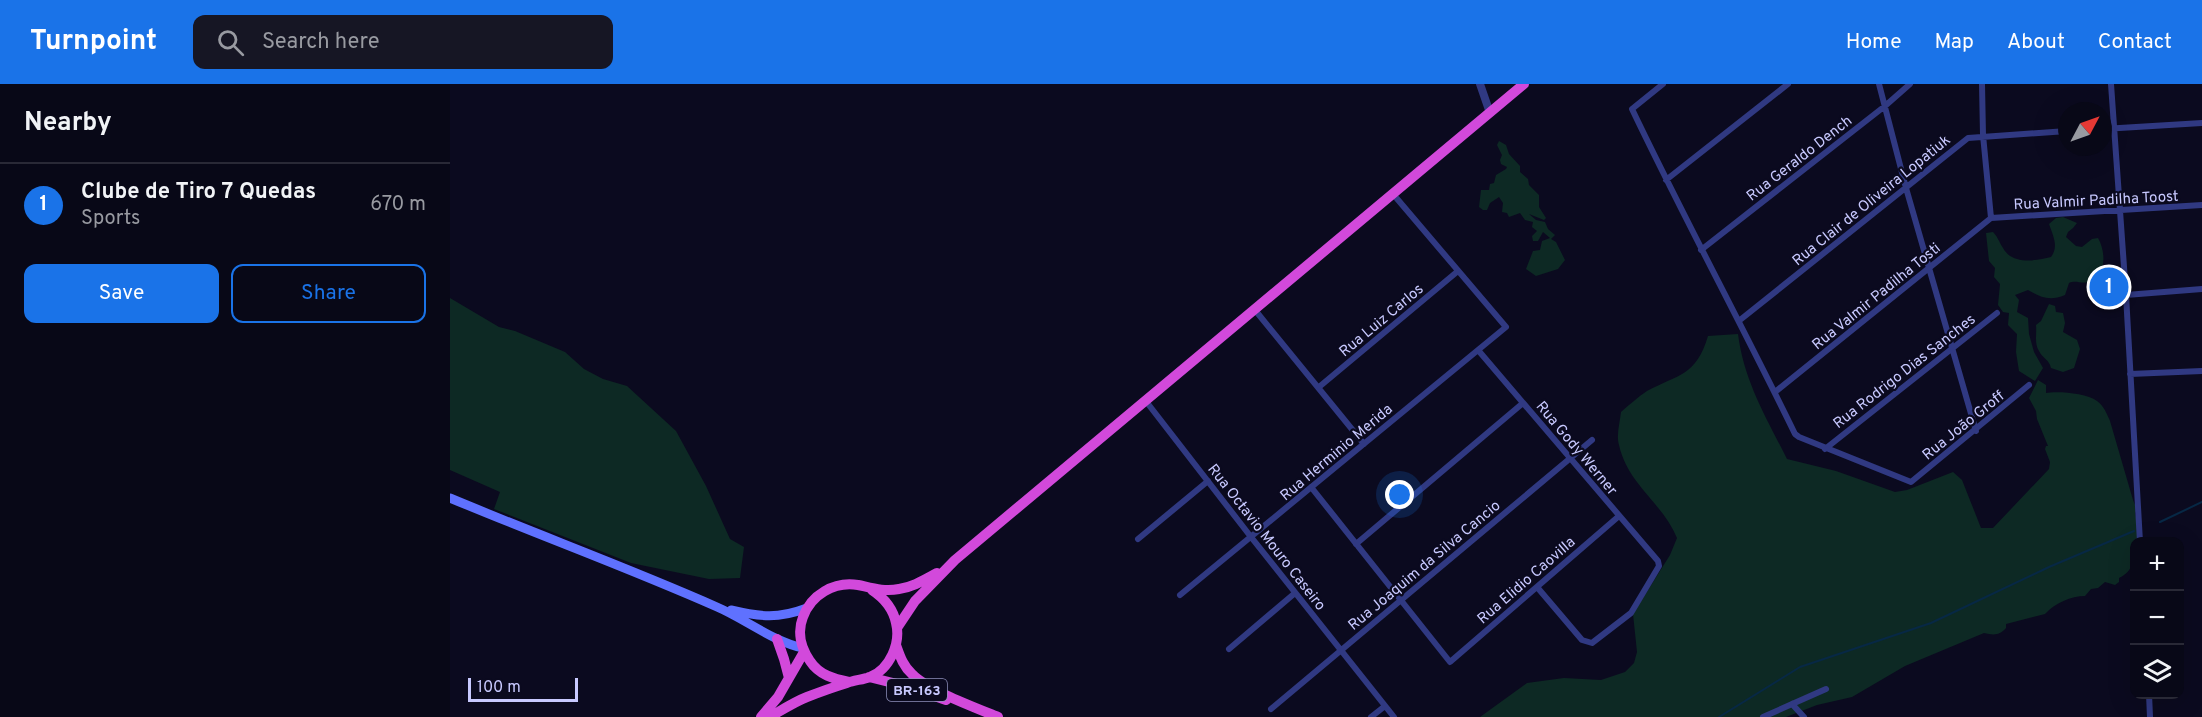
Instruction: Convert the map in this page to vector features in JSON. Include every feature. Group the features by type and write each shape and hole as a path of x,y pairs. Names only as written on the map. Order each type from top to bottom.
{"highway":[{"path":"849,682 835,680 822,674 812,664 804,650 800,630 812,600 828,588 847,584 887,591 909,587 926,580 955,560 1524,84"},
{"path":"897,628 915,601 955,560"},
{"name":"BR-163","path":"867,588 888,603 897,628 896,645 900,659 912,674 922,682 998,717"},
{"path":"777,639 789,678"},
{"name":"BR-163","path":"770,717 805,698 877,673 889,661 896,645"},
{"path":"761,717 778,697 804,650"},
{"name":"BR-163","path":"869,677 909,687 949,701 964,703"}],"main road":[{"path":"450,498 717,607 777,639 804,650"},
{"path":"717,607 767,617 786,615 807,608"}],"street":[{"path":"1480,84 1491,113"},
{"path":"1663,84 1632,109 1701,250 1740,320 1795,434 1825,448"},
{"path":"1666,180 1788,84"},
{"path":"1879,84 1906,188 1976,431"},
{"name":"Rua Geraldo Dench","path":"1701,250 1886,106 1910,84"},
{"path":"1982,84 1983,135 1990,218"},
{"path":"2111,84 2140,537"},
{"path":"2114,129 2202,123"},
{"name":"Rua Clair de Oliveira Lopatiuk","path":"1740,320 1968,138 1983,135 2058,131"},
{"path":"1393,194 1458,271"},
{"name":"Rua Valmir Padilha Toost","path":"1990,218 2202,206"},
{"name":"Rua Valmir Padilha Tosti","path":"1775,392 1930,269 1990,218"},
{"name":"Rua Herminio Merida","path":"1180,595 1506,327 1458,271"},
{"name":"Rua Luiz Carlos","path":"1319,387 1458,271"},
{"path":"2126,295 2202,289"},
{"path":"1255,310 1364,444"},
{"name":"Rua Rodrigo Dias Sanches","path":"1825,448 1997,313"},
{"name":"Rua Gody Werner","path":"1478,350 1658,561 1658,569 1631,613 1592,643 1582,640 1537,587"},
{"path":"2130,374 2202,371"},
{"name":"Rua João Groff","path":"1825,448 1911,482 1976,431 2029,385"},
{"name":"Rua Octavio Mouro Caseiro","path":"1145,400 1394,717"},
{"path":"1356,544 1523,403"},
{"name":"Rua Joaquim da Silva Cancio","path":"1271,709 1592,440"},
{"path":"1138,539 1208,481"},
{"path":"1311,487 1401,600"},
{"name":"Rua Elidio Caovilla","path":"1401,600 1450,662 1618,516"},
{"path":"1229,649 1295,593"},
{"path":"1764,717 1826,689"},
{"path":"2149,699 2150,717"},
{"path":"1792,704 1804,717"},
{"path":"1371,717 1385,706"}],"green space":[{"path":"1499,141 1506,145 1509,154 1520,166 1520,172 1539,195 1539,207 1546,218 1544,220 1529,214 1536,220 1545,222 1548,229 1555,235 1551,239 1556,242 1565,260 1558,269 1536,276 1526,269 1533,251 1540,250 1542,241 1550,238 1543,232 1538,241 1533,241 1532,236 1537,231 1532,227 1533,222 1525,220 1520,213 1509,217 1507,213 1502,212 1503,203 1499,197 1490,203 1487,210 1479,207 1481,190 1489,190 1496,175 1507,167 1501,164 1502,155 1497,145"},
{"path":"2063,217 2077,223 2066,237 2076,246 2082,247 2092,239 2098,238 2103,256 2102,269 2099,275 2088,282 2069,283 2065,295 2055,298 2046,298 2028,290 2015,295 2019,300 2017,312 2028,318 2034,352 2043,368 2035,381 2019,371 2016,352 2017,334 2008,325 2009,313 2003,312 1998,305 2000,284 1994,277 1995,268 1989,261 1986,233 1993,232 2012,257 2032,260 2051,257 2055,249 2049,224 2056,218"},
{"path":"450,298 499,327 515,331 565,352 584,369 603,379 627,386 676,431 706,486 730,539 744,547 740,578 709,579 631,563 494,509 500,492 450,470"},
{"path":"2049,304 2055,306 2056,312 2063,313 2065,323 2063,332 2077,340 2080,349 2074,368 2063,372 2051,368 2037,348 2036,325 2041,321"},
{"path":"1738,334 1751,383 1787,459 1836,471 1895,492 1907,490 1953,472 1962,480 1981,528 1993,528 2049,469 2050,462 2045,449 2048,446 2029,398 2038,380 2046,385 2046,393 2072,393 2092,398 2103,408 2110,421 2137,510 2135,513 2138,525 2137,537 2130,537 2130,568 2115,585 2105,582 2098,588 2091,589 2085,596 2058,603 2045,614 2006,624 2006,628 1998,634 1984,633 1905,666 1852,697 1817,705 1786,717 1480,717 1527,683 1564,678 1601,680 1625,672 1634,663 1637,652 1633,614 1670,555 1677,538 1671,525 1637,483 1623,459 1618,437 1621,412 1647,391 1677,377 1692,366 1698,359 1708,336"}],"waterway":[{"path":"2160,522 2202,502"},
{"path":"1719,717 1800,667 1931,623 2049,567 2134,531"}],"place":[{"name":"Clube de Tiro 7 Quedas","path":"2109,287"}]}
